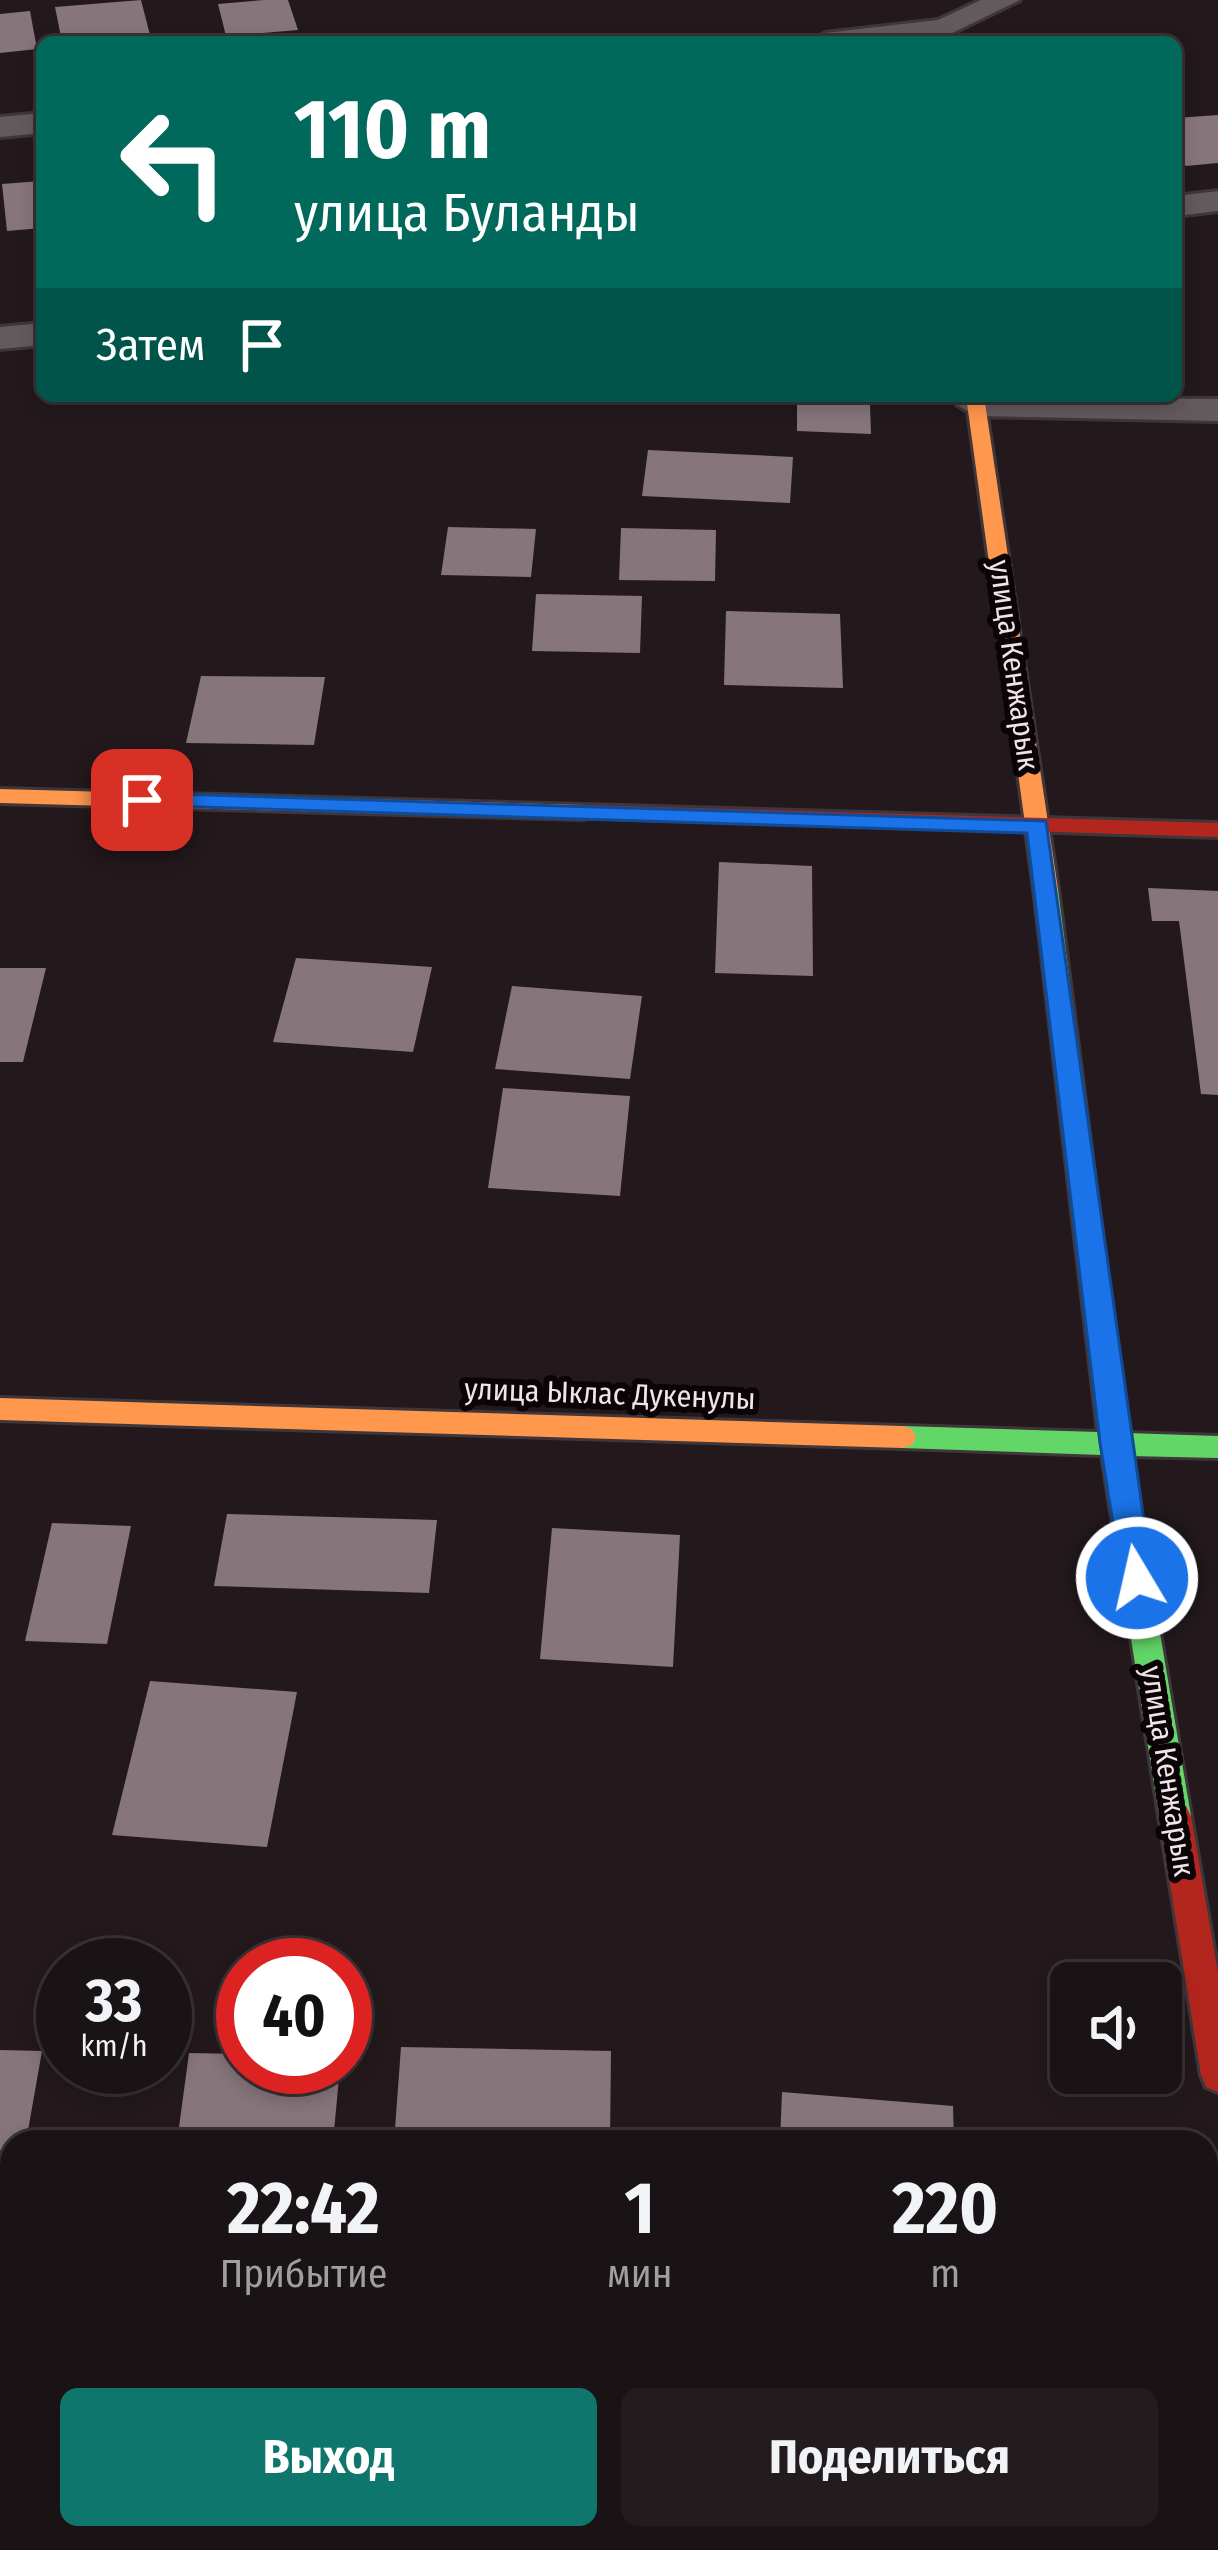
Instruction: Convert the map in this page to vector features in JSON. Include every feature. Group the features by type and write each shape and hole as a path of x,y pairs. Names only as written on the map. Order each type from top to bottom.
{"street":[{"path":"836,34 944,28 1004,0"},
{"path":"0,127 36,124"},
{"path":"1182,205 1218,201"},
{"path":"0,338 36,335"},
{"name":"улица Кенжарык","path":"976,402 1038,826 1114,1443 1218,2075"},
{"path":"1024,402 1218,410"},
{"path":"0,796 1218,830"},
{"name":"улица Ыклас Дукенулы","path":"0,1409 1218,1447"}],"building":[{"path":"141,0 150,35 61,36 55,7"},
{"path":"288,0 298,30 226,36 218,4"},
{"path":"30,11 36,49 0,53 0,14"},
{"path":"1218,115 1218,163 1186,166 1182,118"},
{"path":"36,181 36,229 7,231 2,184"},
{"path":"797,402 870,405 871,434 797,431"},
{"path":"648,450 793,457 790,503 642,496"},
{"path":"448,527 536,529 531,577 441,575"},
{"path":"621,528 716,530 715,581 619,580"},
{"path":"536,594 642,596 640,653 532,651"},
{"path":"726,611 840,614 843,688 724,685"},
{"path":"201,676 325,677 314,745 186,743"},
{"path":"719,862 812,866 813,976 715,973"},
{"path":"1148,888 1218,891 1218,1095 1201,1094 1179,921 1152,921"},
{"path":"296,958 432,967 413,1052 273,1042"},
{"path":"0,968 46,968 23,1062 0,1062"},
{"path":"512,986 642,996 630,1079 495,1069"},
{"path":"503,1088 630,1096 620,1196 488,1188"},
{"path":"227,1514 437,1520 429,1593 214,1586"},
{"path":"52,1523 131,1526 107,1644 25,1641"},
{"path":"552,1528 680,1535 673,1667 540,1659"},
{"path":"150,1681 297,1692 267,1847 112,1835"},
{"path":"401,2047 611,2051 610,2130 395,2130"},
{"path":"0,2050 36,2051 28,2130 0,2130"},
{"path":"192,2053 216,2054 216,2094 337,2094 334,2130 179,2130 183,2094 192,2094"},
{"path":"782,2092 953,2106 954,2130 780,2130"}],"traffic: fast":[{"path":"1046,889 1114,1443 1175,1816"},
{"path":"902,1437 1218,1447"}],"traffic: slow":[{"path":"976,402 1046,889"},
{"path":"0,796 584,812"},
{"path":"0,1409 902,1437"}],"traffic: jam":[{"path":"584,812 1218,830"},
{"path":"1175,1816 1218,2075"}],"route":[{"path":"142,800 1038,826 1114,1443 1137,1578"}]}
